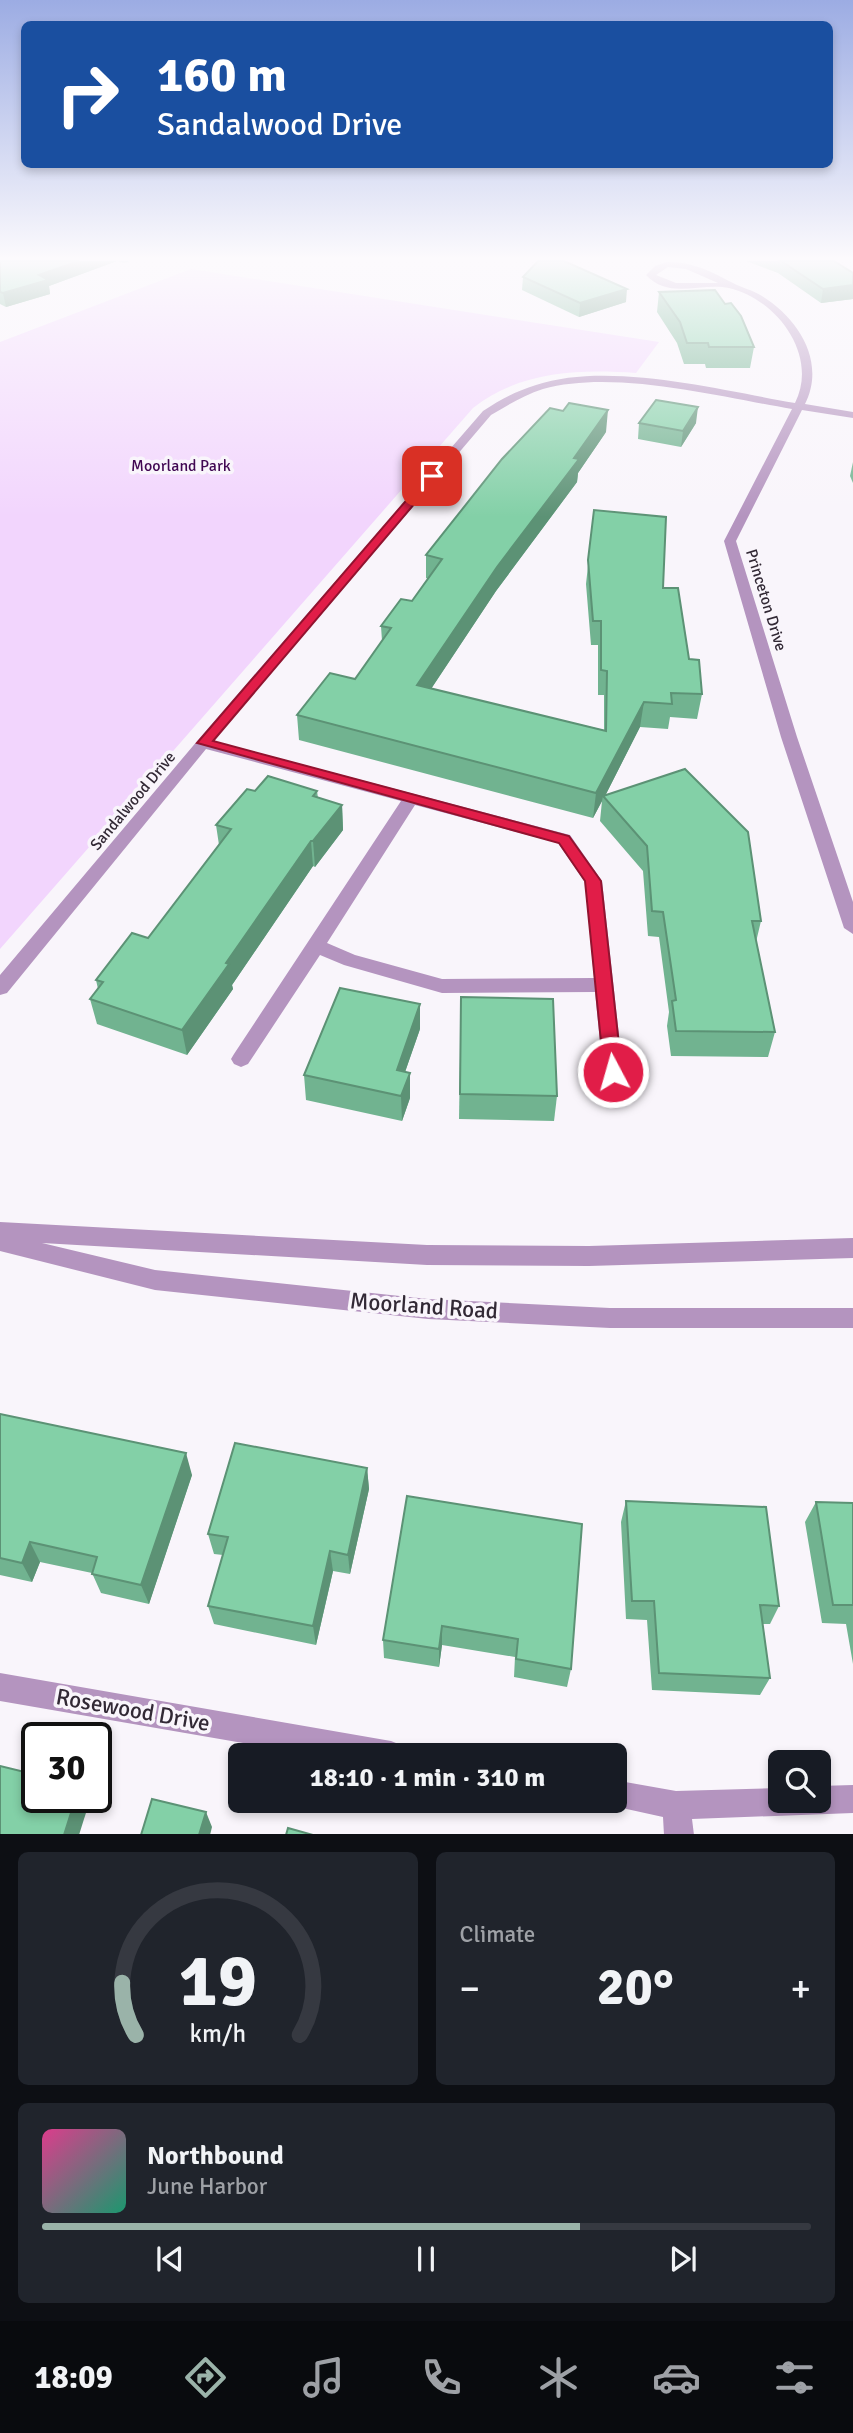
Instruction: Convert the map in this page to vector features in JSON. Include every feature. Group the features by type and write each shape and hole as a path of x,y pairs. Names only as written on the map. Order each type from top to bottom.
{"street":[{"name":"Princeton Drive","path":"802,346 810,380 799,407 730,541 789,737 853,928"},
{"name":"Sandalwood Drive","path":"0,988 204,743 486,413 508,397 537,386 599,378 638,380 853,415"},
{"path":"204,743 564,839 593,881 613,1072"},
{"path":"241,1059 411,798"},
{"path":"316,946 350,960 442,986 604,985"},
{"path":"0,1231 427,1255 589,1256 853,1248"},
{"name":"Moorland Road","path":"0,1242 155,1280 428,1309 610,1318 853,1318"},
{"name":"Rosewood Drive","path":"0,1687 322,1743"},
{"path":"627,1796 676,1805 768,1802"},
{"path":"831,1800 853,1799"},
{"path":"676,1805 679,1834"}],"green space":[{"name":"Moorland Park","path":"0,346 656,346 636,373 551,375 510,386 473,408 0,949"}],"building":[{"path":"709,346 754,347 709,347"},
{"path":"656,400 698,407 683,431 639,423"},
{"path":"569,403 608,410 574,458 579,459 497,567 417,685 606,731 607,671 601,670 601,621 593,621 588,560 594,510 666,517 663,588 678,588 689,659 699,660 702,694 671,693 672,704 644,702 596,793 297,715 330,673 355,679 391,628 381,626 401,599 412,601 442,559 426,555 502,459 550,408 563,411"},
{"path":"685,769 748,832 761,921 752,921 775,1032 676,1031 672,1001 676,1000 663,912 652,911 647,846 603,796"},
{"path":"268,776 317,791 313,796 342,805 311,841 182,1030 90,999 103,982 96,980 132,933 148,938 231,829 216,825 247,789 255,791"},
{"path":"340,988 420,1004 397,1070 410,1073 401,1096 304,1075"},
{"path":"461,997 553,999 557,1096 460,1094"},
{"path":"0,1414 186,1453 141,1585 92,1574 97,1557 30,1542 22,1563 0,1558"},
{"path":"235,1443 367,1468 348,1555 330,1551 313,1626 208,1606 228,1537 208,1534"},
{"path":"407,1496 582,1524 571,1669 516,1659 518,1639 442,1626 439,1649 383,1640"},
{"path":"626,1501 766,1507 779,1606 760,1605 770,1678 659,1673 654,1601 632,1601"},
{"path":"816,1502 853,1503 853,1605 833,1605"},
{"path":"0,1766 21,1771 21,1813 71,1813 64,1834 0,1834"},
{"path":"152,1799 206,1812 199,1834 141,1834"},
{"path":"288,1828 309,1834 286,1834"}],"route":[{"path":"432,476 204,743 564,839 593,881 613,1072"}]}
